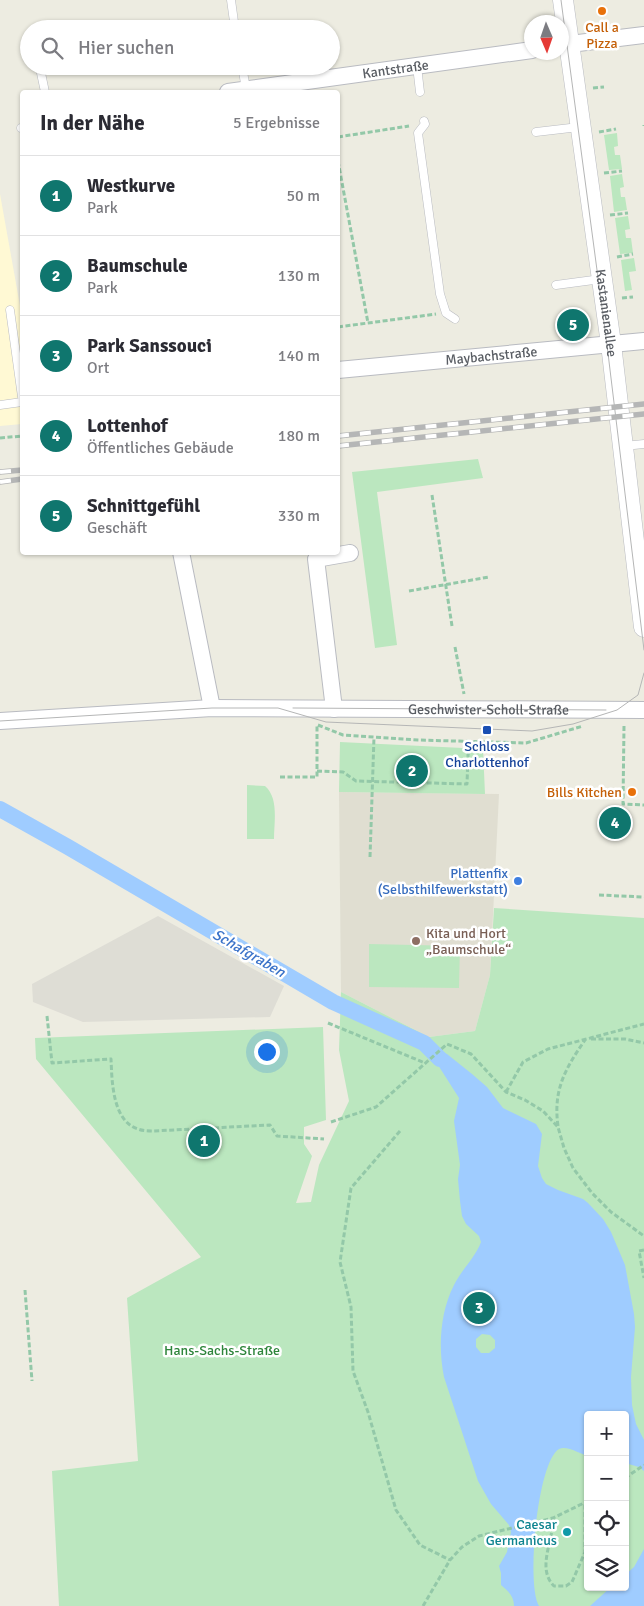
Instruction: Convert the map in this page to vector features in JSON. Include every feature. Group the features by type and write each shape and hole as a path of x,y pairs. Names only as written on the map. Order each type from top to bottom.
{"street":[{"name":"Kastanienallee","path":"563,0 564,15"},
{"path":"569,44 644,35"},
{"name":"Kantstraße","path":"240,90 275,89 524,51"},
{"name":"Kastanienallee","path":"569,58 590,129 602,279 644,627"},
{"name":"Maybachstraße","path":"340,370 644,341"},
{"path":"340,555 350,553"},
{"path":"183,555 212,708"},
{"path":"334,709 316,559 339,555"},
{"name":"Geschwister-Scholl-Straße","path":"0,721 212,708 644,710"}],"lane":[{"path":"230,0 233,20"},
{"path":"417,66 420,92"},
{"path":"42,75 44,90"},
{"path":"244,75 246,89"},
{"path":"424,122 418,133 440,294 446,313 455,319"},
{"path":"536,132 590,129"},
{"path":"556,285 602,279"},
{"path":"10,310 20,382"},
{"path":"0,406 20,402"},
{"path":"623,446 644,444"}],"path":[{"path":"593,88 604,87"},
{"path":"340,137 424,122"},
{"path":"590,129 616,129"},
{"path":"604,174 622,171"},
{"path":"340,173 368,323"},
{"path":"610,215 628,213"},
{"path":"616,257 633,254"},
{"path":"622,298 633,296"},
{"path":"340,327 446,313"},
{"path":"0,438 20,436"},
{"path":"432,495 452,626"},
{"path":"409,590 489,578"},
{"path":"455,647 467,709"},
{"path":"625,710 623,804 644,805"},
{"path":"309,722 343,735 526,743 591,724"},
{"path":"280,777 317,777 317,724"},
{"path":"370,856 374,737"},
{"path":"317,771 344,772 356,781 467,784 468,755 472,741"},
{"path":"598,895 644,897"},
{"path":"46,1016 52,1063 110,1059 114,1095 120,1112 129,1123 138,1129 154,1131 270,1125 277,1136 324,1139"},
{"path":"328,1023 425,1063"},
{"path":"506,1092 523,1062 548,1049 644,1024"},
{"path":"586,1039 626,1039 644,1043"},
{"path":"586,1039 559,1086 556,1098 558,1127 564,1148 573,1168 592,1193 611,1212 644,1236"},
{"path":"331,1122 376,1107 447,1044 470,1054 506,1092 525,1100 543,1111 558,1127"},
{"path":"400,1131 351,1188 340,1262 351,1307 353,1371 368,1412 396,1510 420,1545 450,1560"},
{"path":"644,1250 639,1250 644,1278"},
{"path":"25,1290 32,1381"},
{"path":"629,1475 644,1465"},
{"path":"423,1606 450,1560 462,1547 479,1536 553,1518 584,1503"},
{"path":"553,1518 546,1573 549,1581 554,1586 566,1586 572,1582 585,1552 585,1546"}],"shaded area":[{"path":"0,194 20,306 20,424 0,426"},
{"name":"Kita und Hort „Baumschule“","path":"339,792 499,794 490,975 475,1031 429,1037 341,992"},
{"path":"158,916 284,986 270,1017 83,1022 33,1002 32,984"}],"green space":[{"path":"617,133 618,146 614,147 615,155 620,155 622,169 609,170 604,135"},
{"path":"622,174 624,187 620,188 621,197 625,197 627,210 614,212 610,176"},
{"path":"628,216 630,229 625,230 626,238 631,238 633,253 620,254 615,218"},
{"path":"634,258 636,271 629,272 632,290 625,291 621,260"},
{"path":"478,459 483,478 377,492 397,645 375,648 352,472"},
{"path":"340,742 483,749 485,794 339,792"},
{"path":"247,785 265,786 272,797 275,811 274,839 247,839"},
{"name":"Hans-Sachs-Straße","path":"494,908 644,918 644,1606 59,1606 52,1471 138,1461 127,1298 201,1257 36,1059 35,1038 323,1027 326,1120 304,1127 304,1144 312,1156 296,1203 311,1202 319,1165 349,1101 339,1050 341,992 429,1037 475,1031 490,975"},
{"path":"369,944 460,946 459,988 369,987"}],"water":[{"path":"424,1043 447,1054 472,1074 487,1087 503,1108 536,1124 542,1134 538,1166 542,1178 546,1184 583,1199 603,1219 611,1232 625,1265 634,1314 635,1327 631,1377 632,1405 636,1424 644,1440 644,1471 639,1467 629,1464 629,1411 584,1411 584,1454 570,1449 559,1449 551,1459 545,1476 536,1525 534,1551 535,1594 539,1606 514,1606 512,1597 501,1585 499,1566 507,1552 511,1532 509,1525 491,1504 478,1481 442,1366 441,1330 449,1296 481,1242 479,1236 466,1224 462,1216 458,1179 460,1165 454,1121 459,1098","holes":["482,1334 490,1335 495,1340 495,1348 489,1353 481,1353 476,1347 476,1339"]},
{"path":"644,1549 644,1606 590,1606 607,1591 629,1591 629,1571 634,1567"}],"waterway":[{"name":"Schafgraben","path":"0,809 333,1002 424,1043 440,1059"}],"tram line":[{"path":"561,0 607,345 644,650"},
{"path":"0,721 212,708 278,708 326,722 532,731 573,724 617,710 638,695 644,673"},
{"path":"293,708 606,710"}],"railway":[{"path":"340,436 644,404"},
{"path":"340,446 644,414"},
{"path":"0,472 20,470"},
{"path":"0,482 20,479"}],"place":[{"name":"Call a Pizza","path":"602,11"},
{"name":"Schnittgefühl","path":"573,325"},
{"name":"Schloss Charlottenhof","path":"487,730"},
{"name":"Baumschule","path":"412,771"},
{"name":"Bills Kitchen","path":"632,792"},
{"name":"Lottenhof","path":"615,823"},
{"name":"Plattenfix (Selbsthilfewerkstatt)","path":"518,881"},
{"name":"Kita und Hort „Baumschule“","path":"416,941"},
{"name":"Westkurve","path":"204,1141"},
{"name":"Park Sanssouci","path":"479,1308"},
{"name":"Caesar Germanicus","path":"567,1532"}]}
